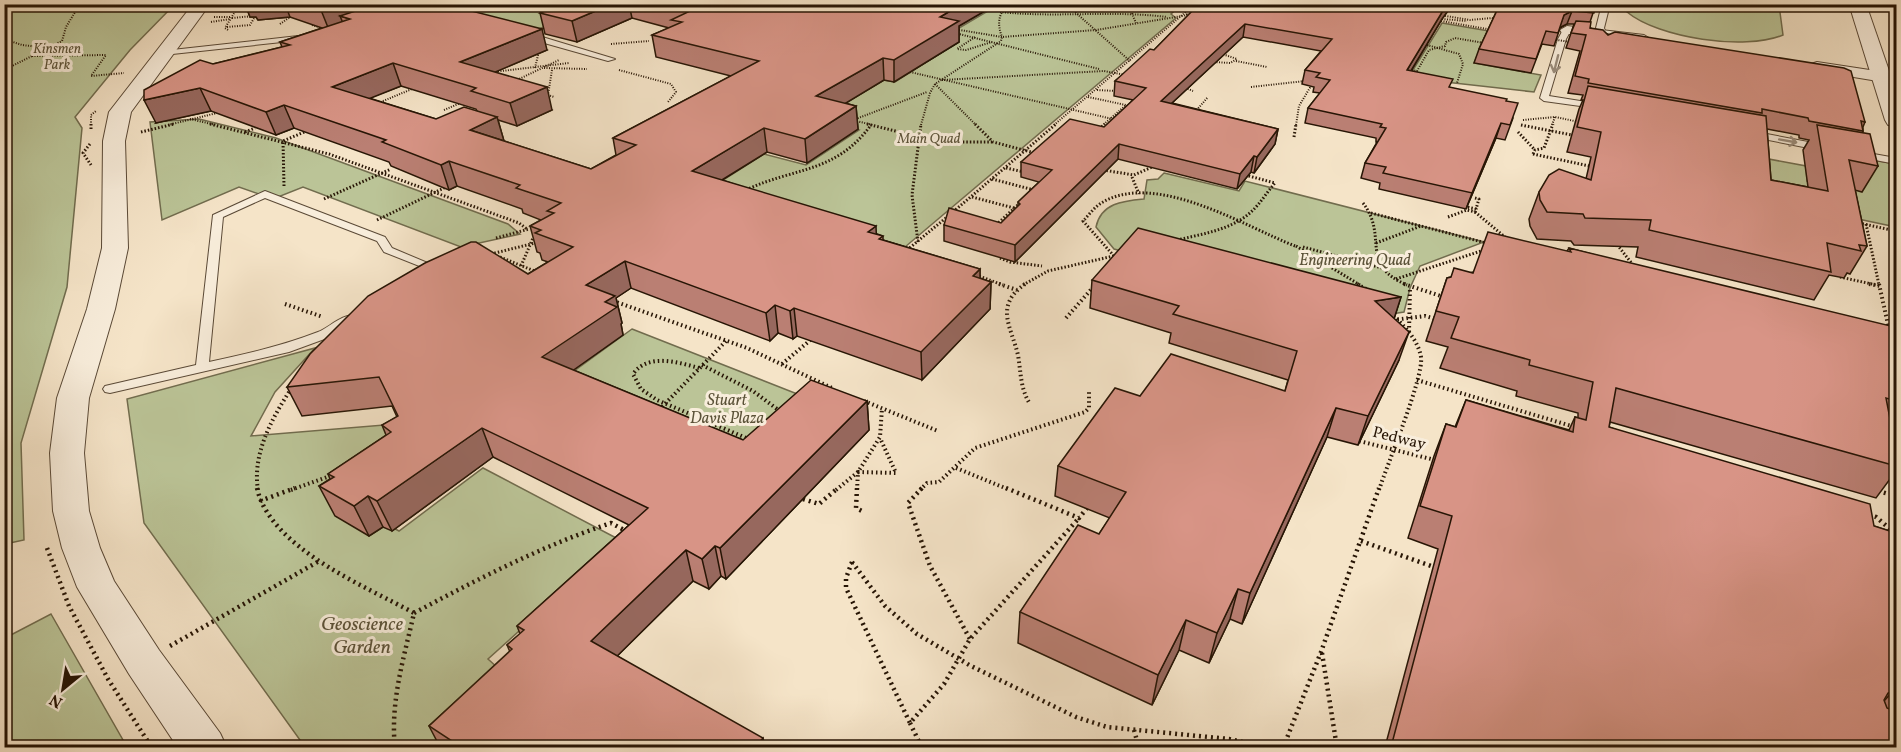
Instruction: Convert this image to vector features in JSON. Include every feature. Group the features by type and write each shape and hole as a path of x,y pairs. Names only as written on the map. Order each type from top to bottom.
{"street":[{"path":"1857,4 1889,77 1896,120"},
{"path":"204,747 144,662 97,587 81,548 72,511 67,453 73,398 101,309 115,248 114,141 120,112 147,80 163,53 205,13"},
{"path":"1568,36 1662,42"},
{"path":"1804,65 1889,77"}],"lane":[{"path":"1603,40 1600,28 1606,4"},
{"path":"278,40 311,26"},
{"path":"518,33 607,58"},
{"path":"163,53 319,36"},
{"path":"1568,36 1562,39 1544,98 1613,109"},
{"path":"1738,132 1838,150"},
{"path":"1849,152 1896,161"},
{"path":"202,368 218,215 265,194 381,239 388,250 436,269 418,279"},
{"path":"110,389 309,341 364,311"}],"path":[{"path":"4,70 62,40 66,27 80,4"},
{"path":"234,4 236,10"},
{"path":"226,27 236,10 258,4"},
{"path":"1002,37 999,29 1000,12 1009,4"},
{"path":"1000,12 1034,4"},
{"path":"1066,4 1130,61"},
{"path":"1128,4 1136,23"},
{"path":"1176,4 1200,7"},
{"path":"997,5 1005,7"},
{"path":"913,255 904,252 1006,168 1194,6"},
{"path":"277,26 290,18 298,9"},
{"path":"1000,12 1040,16 1132,13 1170,18"},
{"path":"205,13 231,18 261,15"},
{"path":"1437,14 1470,20"},
{"path":"251,23 256,15"},
{"path":"950,28 1002,37 1096,30 1185,15 1192,18"},
{"path":"1497,21 1492,18 1441,20 1499,31"},
{"path":"226,27 259,22"},
{"path":"311,26 331,31"},
{"path":"226,27 226,30 236,31"},
{"path":"945,31 1136,77"},
{"path":"1161,34 1168,35"},
{"path":"1553,38 1544,37 1568,36"},
{"path":"975,37 957,49 966,51 992,42"},
{"path":"918,242 912,204 918,137 928,92 935,84 997,43 1002,37"},
{"path":"1411,78 1406,70 1408,68 1417,70 1429,50 1445,46 1446,42 1455,38 1484,43"},
{"path":"4,39 22,45 48,48"},
{"path":"609,44 649,41"},
{"path":"1428,45 1455,51 1463,58 1465,63 1457,83"},
{"path":"1222,54 1234,57 1237,59 1235,61"},
{"path":"32,56 106,56 91,76 125,73"},
{"path":"511,83 566,57"},
{"path":"490,72 542,68 607,58"},
{"path":"1214,62 1235,61 1267,67"},
{"path":"1126,64 1137,67"},
{"path":"542,68 552,70 596,69"},
{"path":"552,70 548,95 554,97"},
{"path":"612,70 671,84 676,92 668,102"},
{"path":"942,80 1104,71"},
{"path":"910,72 1124,122"},
{"path":"1251,87 1277,86 1305,81"},
{"path":"935,84 993,142"},
{"path":"1175,86 1193,91"},
{"path":"1294,137 1299,106 1311,86"},
{"path":"368,107 412,89"},
{"path":"1096,90 1116,91"},
{"path":"851,120 928,92"},
{"path":"1088,97 1130,104"},
{"path":"1191,117 1208,98"},
{"path":"444,110 470,99"},
{"path":"449,100 460,103"},
{"path":"1097,133 1126,105"},
{"path":"141,132 222,112"},
{"path":"1523,120 1556,115 1590,124"},
{"path":"1534,150 1544,148 1556,115"},
{"path":"843,118 940,142 993,142 1037,153"},
{"path":"190,119 283,141 383,173 519,223 528,229"},
{"path":"1056,124 1066,126"},
{"path":"741,193 748,188 804,172 830,160 862,137 871,125"},
{"path":"1521,125 1572,135"},
{"path":"245,132 255,128"},
{"path":"283,141 314,129"},
{"path":"1518,132 1534,150 1533,154 1602,169"},
{"path":"1045,134 1054,136"},
{"path":"283,141 284,187"},
{"path":"1102,170 1132,177 1144,174 1152,167"},
{"path":"1006,168 1025,172"},
{"path":"324,199 391,169"},
{"path":"1176,240 1208,232 1240,219 1251,212 1275,183 1241,174"},
{"path":"1132,177 1139,194"},
{"path":"992,179 1034,190 1043,189"},
{"path":"377,220 444,188"},
{"path":"996,232 993,227 1016,209 1034,190"},
{"path":"1115,258 1083,221 1106,200 1139,194 1191,202 1240,219 1296,246 1373,293"},
{"path":"972,196 1016,209"},
{"path":"1475,198 1479,199 1475,210"},
{"path":"1363,203 1376,221 1376,257 1382,268"},
{"path":"1467,207 1475,210 1507,238 1500,243"},
{"path":"1448,216 1475,210"},
{"path":"1371,213 1474,238 1494,247 1396,279"},
{"path":"950,215 961,218"},
{"path":"1854,222 1896,231"},
{"path":"1866,224 1892,340"},
{"path":"1376,243 1422,225"},
{"path":"496,238 536,227"},
{"path":"935,228 945,231"},
{"path":"518,273 533,238"},
{"path":"481,257 547,240"},
{"path":"1614,242 1636,269"},
{"path":"1296,246 1382,268 1410,288 1444,297"},
{"path":"1030,405 1021,388 1019,360 1006,316 1008,303 1017,290 1041,274 1115,258 1124,253"},
{"path":"491,254 539,272"},
{"path":"1000,258 1010,262 1042,266"},
{"path":"970,273 1017,290"},
{"path":"1066,318 1102,276"},
{"path":"1834,276 1880,286"},
{"path":"1409,332 1410,288"},
{"path":"611,301 727,340 839,391"},
{"path":"285,304 325,317"},
{"path":"1283,747 1321,652 1423,362 1422,354 1409,332 1385,307"},
{"path":"1392,321 1425,316 1438,320"},
{"path":"782,364 816,335"},
{"path":"653,416 727,340"},
{"path":"759,443 667,404 641,389 634,377 636,368 647,363 663,362 701,367 753,391 784,413 776,420"},
{"path":"299,380 281,403 264,442 257,468 260,501 274,525 294,543 414,613"},
{"path":"1418,380 1578,428"},
{"path":"824,396 832,388"},
{"path":"970,639 930,566 908,503 927,483 939,482 975,448 1084,412 1089,408 1089,392"},
{"path":"855,398 938,431"},
{"path":"858,472 896,473 880,437 882,408"},
{"path":"803,499 819,504 858,472 880,437"},
{"name":"Pedway","path":"1353,440 1443,462"},
{"path":"956,468 1079,518"},
{"path":"858,472 856,508 862,511"},
{"path":"260,501 315,480 344,473"},
{"path":"1874,490 1896,496"},
{"path":"910,723 943,688 961,661 970,639 1087,508"},
{"path":"1865,513 1876,517 1896,534"},
{"path":"1876,517 1878,527"},
{"path":"395,747 392,731 394,700 414,613 503,567 611,523 631,533"},
{"path":"1361,541 1434,567"},
{"path":"108,679 144,662 321,560"},
{"path":"922,747 846,588 846,578 852,562 886,606 922,638 961,661 1085,720 1106,727 1207,735 1269,747"},
{"path":"1321,652 1337,747"},
{"path":"1134,730 1139,747"},
{"path":"1238,747 1247,741"}],"green space":[{"name":"Kinsmen Park","path":"4,5 174,5 130,50 75,117 82,128 67,287 21,443 24,540 5,544"},
{"path":"430,5 601,5 531,32"},
{"name":"Main Quad","path":"998,5 1181,5 1171,14 1176,18 905,247 712,187 764,154 806,165 859,130 820,119 883,80 895,82 958,42 942,38"},
{"path":"1625,5 1779,5 1783,35 1767,40 1725,42 1680,35 1641,21 1627,12"},
{"path":"1442,23 1489,31 1474,63 1541,75 1534,92 1445,82 1414,76 1413,70"},
{"path":"199,119 276,138 508,224 520,234 461,247 303,187 273,199 239,187 162,220 150,122"},
{"path":"1758,157 1806,166 1807,181 1862,191 1855,157 1890,163 1896,186 1896,227 1769,200"},
{"name":"Engineering Quad","path":"1164,173 1239,191 1245,181 1484,242 1420,266 1410,288 1404,312 1371,317 1114,249 1096,227 1099,219 1108,208 1114,205 1144,199 1147,180 1158,179"},
{"name":"Stuart Davis Plaza","path":"632,329 805,397 737,459 559,382"},
{"name":"Geoscience Garden","path":"315,348 275,392 251,436 396,424 396,440 324,490 399,531 483,468 620,540 488,659 509,678 435,747 305,747 144,523 127,399"},
{"path":"51,614 127,747 5,747 5,638"}],"building":[{"path":"306,4 347,4 321,10"},
{"path":"377,4 444,4 542,29 460,62 547,87 510,103 471,91 476,88 393,63 332,87 436,119 464,107 497,117 470,130 591,169 636,145 613,138 759,61 652,35 682,22 671,20 688,12 655,4 962,4 940,17 959,21 894,60 883,58 816,96 856,106 805,139 764,128 692,171 876,226 868,232 883,236 879,239 980,269 973,276 991,282 921,352 794,308 790,311 775,305 766,313 625,261 586,285 615,296 605,302 617,307 542,357 743,440 811,380 867,401 720,548 715,546 702,559 686,550 591,641 763,738 755,747 461,747 429,726 512,649 507,645 524,630 517,626 648,508 482,428 377,501 368,496 354,506 319,486 334,477 328,474 391,432 382,425 398,416 379,377 287,387 310,354 368,296 425,263 471,242 476,242 528,274 573,247 535,233 541,230 530,226 554,213 547,211 561,203 516,188 520,185 449,161 441,165 382,142 386,140 284,105 266,112 200,88 144,100 144,90 200,60 213,64 290,45 280,42 350,19 340,16"},
{"path":"562,4 612,4 572,21 540,13"},
{"path":"1199,4 1447,4 1407,70 1453,79 1449,87 1518,103 1510,125 1501,123 1472,193 1383,173 1386,167 1365,163 1386,128 1380,127 1382,124 1308,108 1330,80 1316,77 1320,73 1305,70 1332,39 1245,24 1161,101 1278,129 1257,157 1254,156 1240,174 1119,144 1015,245 944,225 949,208 1001,223 1020,204 1018,202 1052,170 1021,162 1070,119 1104,127 1146,88 1115,81 1150,49 1154,50"},
{"path":"1500,4 1596,4 1594,13 1572,11 1564,15 1558,33 1546,31 1536,59 1479,49"},
{"path":"1576,21 1591,22 1590,28 1603,30 1608,35 1615,32 1844,68 1851,71 1865,122 1861,121 1863,131 1762,109 1762,113 1588,83 1589,79 1575,76 1586,35 1571,33"},
{"path":"1588,86 1766,116 1771,180 1828,191 1817,125 1870,134 1878,166 1849,160 1867,246 1859,245 1861,251 1827,243 1831,272 1649,230 1651,220 1585,218 1583,214 1547,212 1540,200 1539,192 1549,175 1559,169 1591,180 1601,132 1577,127"},
{"path":"1138,228 1401,297 1375,301 1409,332 1368,416 1336,408 1250,593 1238,589 1217,633 1186,620 1158,675 1020,612 1078,525 1099,534 1126,492 1058,466 1115,388 1140,396 1171,354 1285,391 1297,351 1173,314 1179,306 1092,280"},
{"path":"1488,232 1571,252 1569,248 1895,327 1896,401 1886,398 1896,450 1896,466 1616,388 1609,427 1870,504 1874,526 1896,533 1896,669 1891,667 1894,690 1888,693 1884,700 1887,708 1896,712 1896,747 1391,747 1452,516 1420,506 1446,424 1456,427 1466,400 1573,432 1575,417 1586,420 1593,382 1529,365 1530,360 1451,338 1459,317 1436,311 1447,278 1451,277 1454,268 1473,273"}]}
